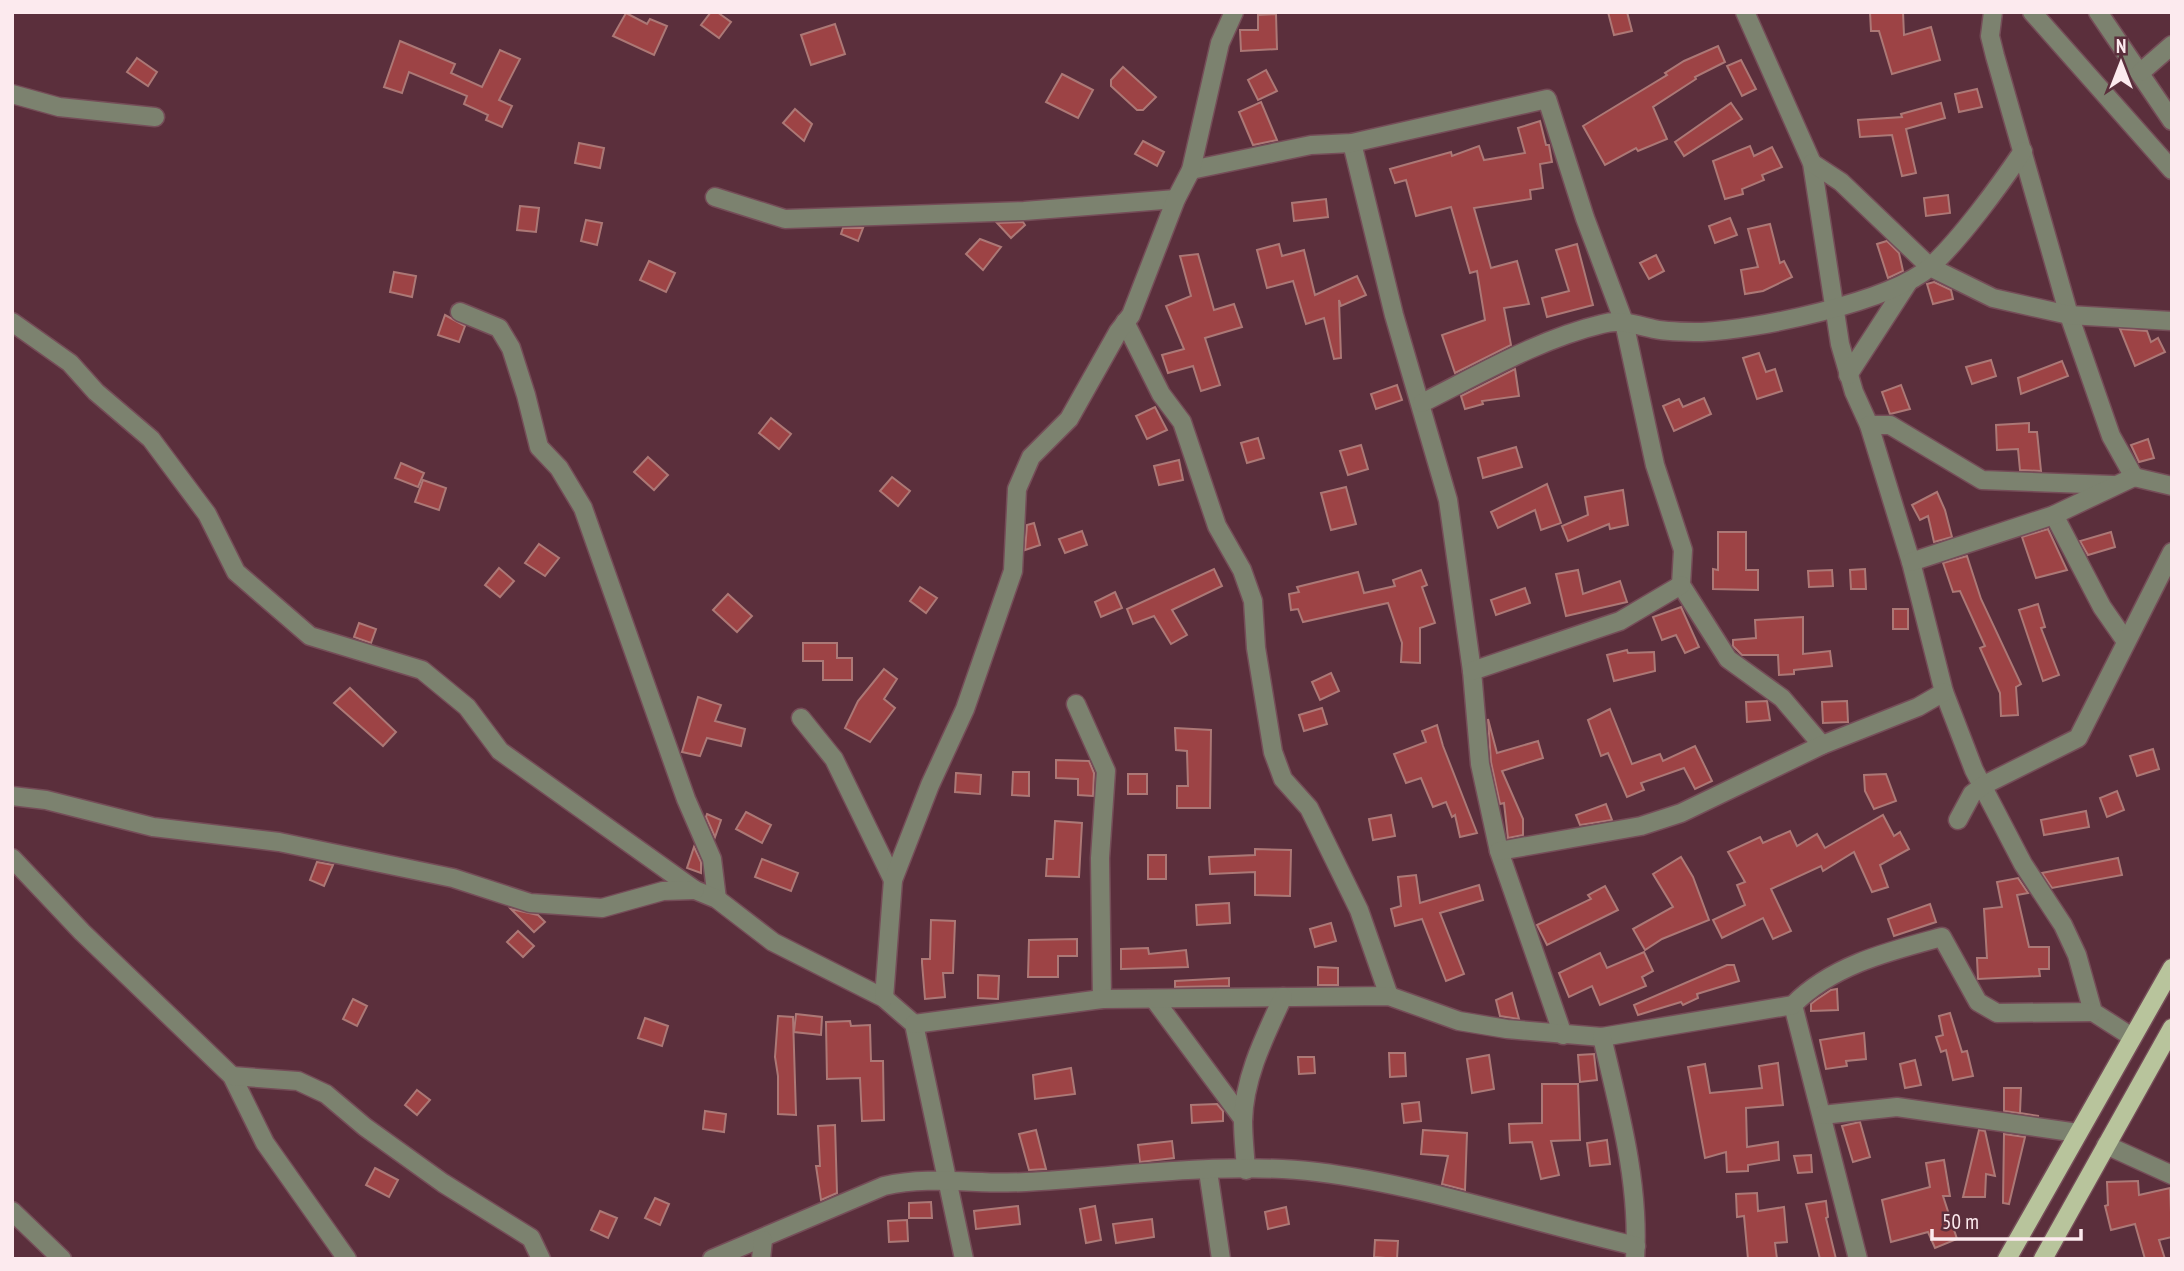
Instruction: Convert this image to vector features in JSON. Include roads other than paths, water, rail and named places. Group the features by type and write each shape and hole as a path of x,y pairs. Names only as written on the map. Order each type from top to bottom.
{"main road":[{"path":"2007,1259 2172,968"},
{"path":"2043,1259 2172,1028"}],"street":[{"path":"884,998 893,880 930,785 965,709 1013,571 1017,489 1031,457 1069,419 1131,315 1176,199 1191,170 1220,43 1234,12"},
{"path":"1745,12 1812,163 1840,344 1848,375 1869,425 1911,562 1944,692 1974,769 2023,864 2063,925 2077,955 2092,1012"},
{"path":"1993,12 1990,36 1995,56 2070,315 2111,436 2134,477"},
{"path":"2032,12 2172,170"},
{"path":"2098,12 2172,121"},
{"path":"2141,72 2172,45"},
{"path":"12,94 59,107 155,117"},
{"path":"1191,170 1311,145 1352,143 1547,99 1585,218 1624,322 1655,465 1683,550 1681,584 1728,659 1782,698 1822,745"},
{"path":"1352,143 1394,315 1422,403 1448,500 1472,671 1480,764 1499,851 1563,1035"},
{"path":"1422,403 1533,348 1603,323 1624,322 1657,330 1744,330 1836,307 1909,281 1930,267 1980,208 2023,151"},
{"path":"1812,163 1841,182 1930,267 1993,298 2070,315 2172,321"},
{"path":"715,198 785,219 1024,211 1176,199"},
{"path":"1848,375 1909,281"},
{"path":"460,312 499,328 510,348 526,395 539,447 558,468 583,508 686,799 712,859 718,899"},
{"path":"12,322 70,363 96,392 152,439 207,514 236,572 310,636 422,670 467,707 500,751 695,890 718,899 773,942 884,998 914,1024 945,1181 964,1259"},
{"path":"1125,322 1161,394 1182,422 1217,526 1241,570 1252,601 1256,648 1273,752 1283,779 1309,808 1315,819 1359,910 1389,996"},
{"path":"1869,425 1890,425 1982,480 2117,485"},
{"path":"1911,562 2054,515 2134,477 2172,485"},
{"path":"2054,515 2102,607 2125,640"},
{"path":"1958,820 1972,794 1984,785 2078,738 2125,640 2172,552"},
{"path":"1472,671 1620,621 1681,584"},
{"path":"1499,851 1641,827 1681,813 1822,745 1918,707 1944,692"},
{"path":"1076,704 1106,771 1100,858 1102,999"},
{"path":"801,718 834,759 893,880"},
{"path":"12,796 46,800 153,827 279,842 453,878 530,902 602,908 663,891 695,890"},
{"path":"12,858 82,932 232,1076 265,1143 347,1259"},
{"path":"914,1024 1102,999 1389,996 1459,1021 1563,1035 1602,1037 1793,1004 1810,987 1878,954 1942,937 1978,1002 1997,1013 2092,1012 2132,1037"},
{"path":"1246,1170 1243,1119 1253,1067 1283,997"},
{"path":"1154,999 1243,1119"},
{"path":"1793,1004 1858,1259"},
{"path":"712,1259 763,1240 884,1186 908,1181 1004,1183 1246,1170 1315,1172 1401,1186 1636,1252 1626,1138 1602,1037"},
{"path":"232,1076 298,1081 326,1094 365,1127 443,1183 531,1238 541,1259"},
{"path":"1822,1115 1897,1107 2078,1133"},
{"path":"2106,1145 2172,1175"},
{"path":"1208,1171 1221,1259"},
{"path":"12,1211 62,1259"},
{"path":"761,1259 763,1240"}]}
